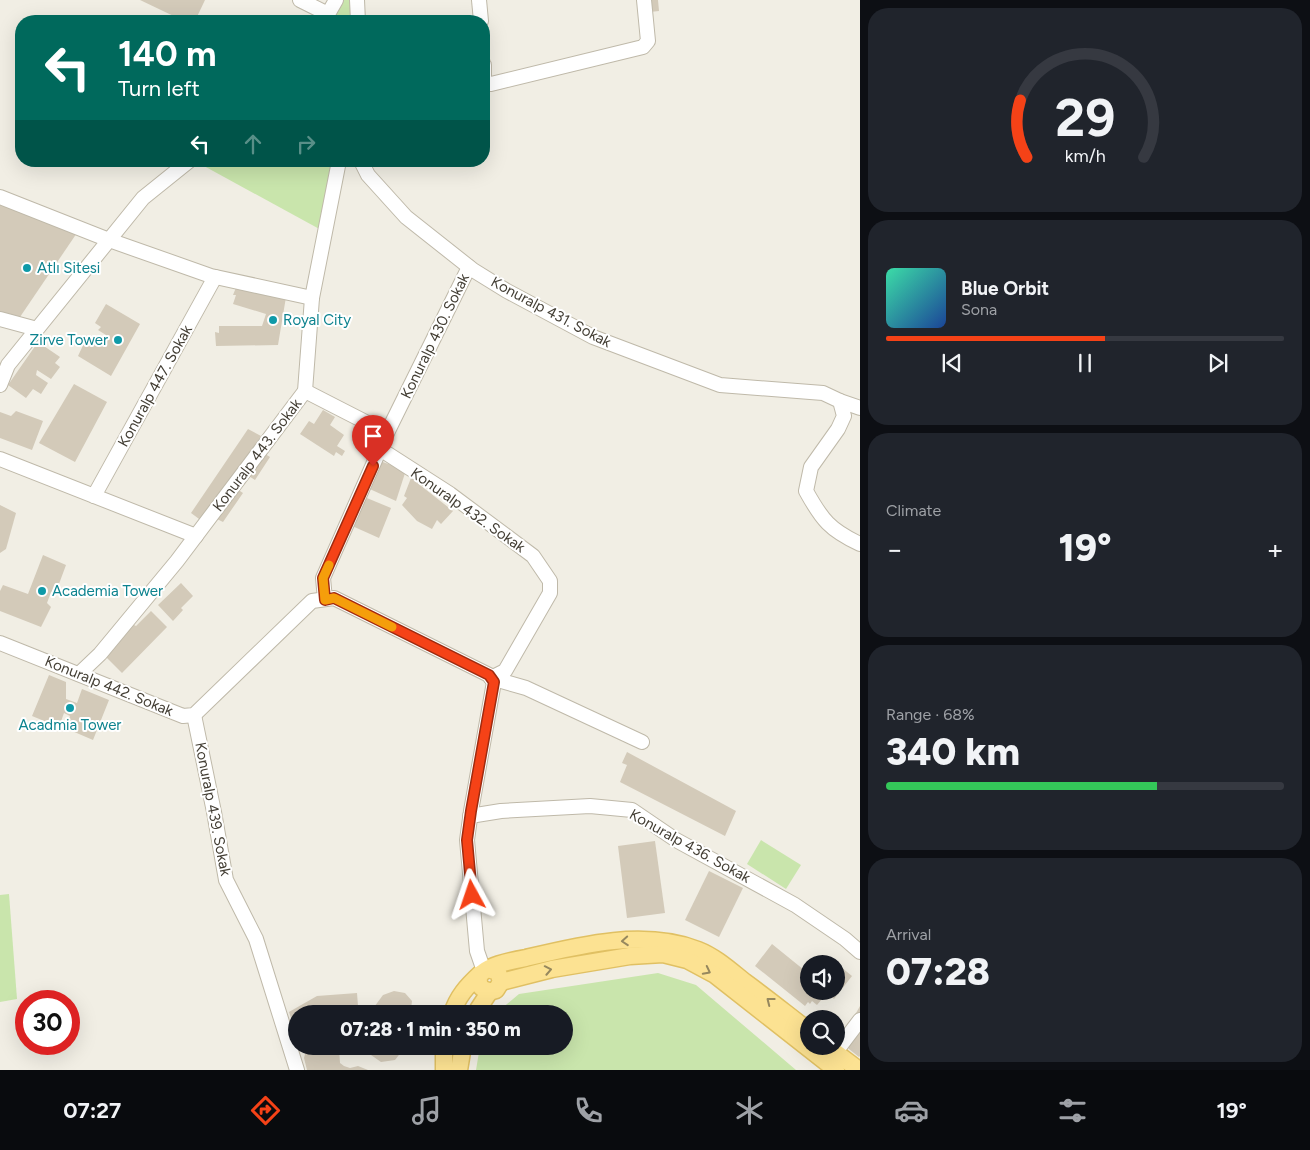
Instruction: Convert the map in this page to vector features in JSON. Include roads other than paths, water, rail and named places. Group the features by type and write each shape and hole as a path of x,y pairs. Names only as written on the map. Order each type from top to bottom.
{"main road":[{"path":"454,1005 465,988 484,971 507,962 581,946 650,940 672,943 699,951 722,964 800,1024"},
{"path":"484,971 479,978 480,986 483,989 560,967 630,956 663,954 687,960 715,975 831,1061 859,1070"},
{"path":"482,1005 496,986"},
{"path":"444,1055 444,1070"},
{"path":"460,1070 462,1055"}],"street":[{"path":"300,0 323,15"},
{"path":"327,15 336,0"},
{"path":"357,0 358,15"},
{"path":"479,0 480,15"},
{"path":"490,84 643,47 648,41 644,0"},
{"path":"0,385 8,365 143,198 182,167"},
{"name":"Konuralp 443. Sokak","path":"79,674 100,654 177,561 305,390 312,298 338,167"},
{"name":"Konuralp 431. Sokak","path":"365,167 368,175 406,217 469,267 507,291 592,337 720,385 822,393 860,408"},
{"path":"0,197 109,240 215,277 312,298"},
{"name":"Konuralp 430. Sokak","path":"325,600 323,578 387,433 469,267"},
{"name":"Konuralp 447. Sokak","path":"94,496 215,277"},
{"path":"0,319 37,329"},
{"path":"305,390 387,433"},
{"path":"840,401 844,416 838,429 811,467 806,491 825,522 838,533 860,544"},
{"name":"Konuralp 432. Sokak","path":"380,449 450,494 497,528 533,556 550,581 550,593 505,671 491,678"},
{"path":"0,458 196,536"},
{"path":"325,600 334,598 489,675 494,682 467,840 477,951 484,971"},
{"name":"Konuralp 442. Sokak","path":"0,643 183,716 194,715 312,601 325,600"},
{"path":"491,678 526,688 642,742"},
{"name":"Konuralp 439. Sokak","path":"194,715 226,880 256,940 297,1070"},
{"name":"Konuralp 436. Sokak","path":"470,816 501,811 590,806 632,810 676,840 795,904 845,939 860,952"},
{"path":"831,1061 860,1020"}],"place":[{"name":"Atlı Sitesi","path":"27,268"},
{"name":"Royal City","path":"273,320"},
{"name":"Zirve Tower","path":"118,340"},
{"name":"Academia Tower","path":"42,591"},
{"name":"Acadmia Tower","path":"70,708"}]}
